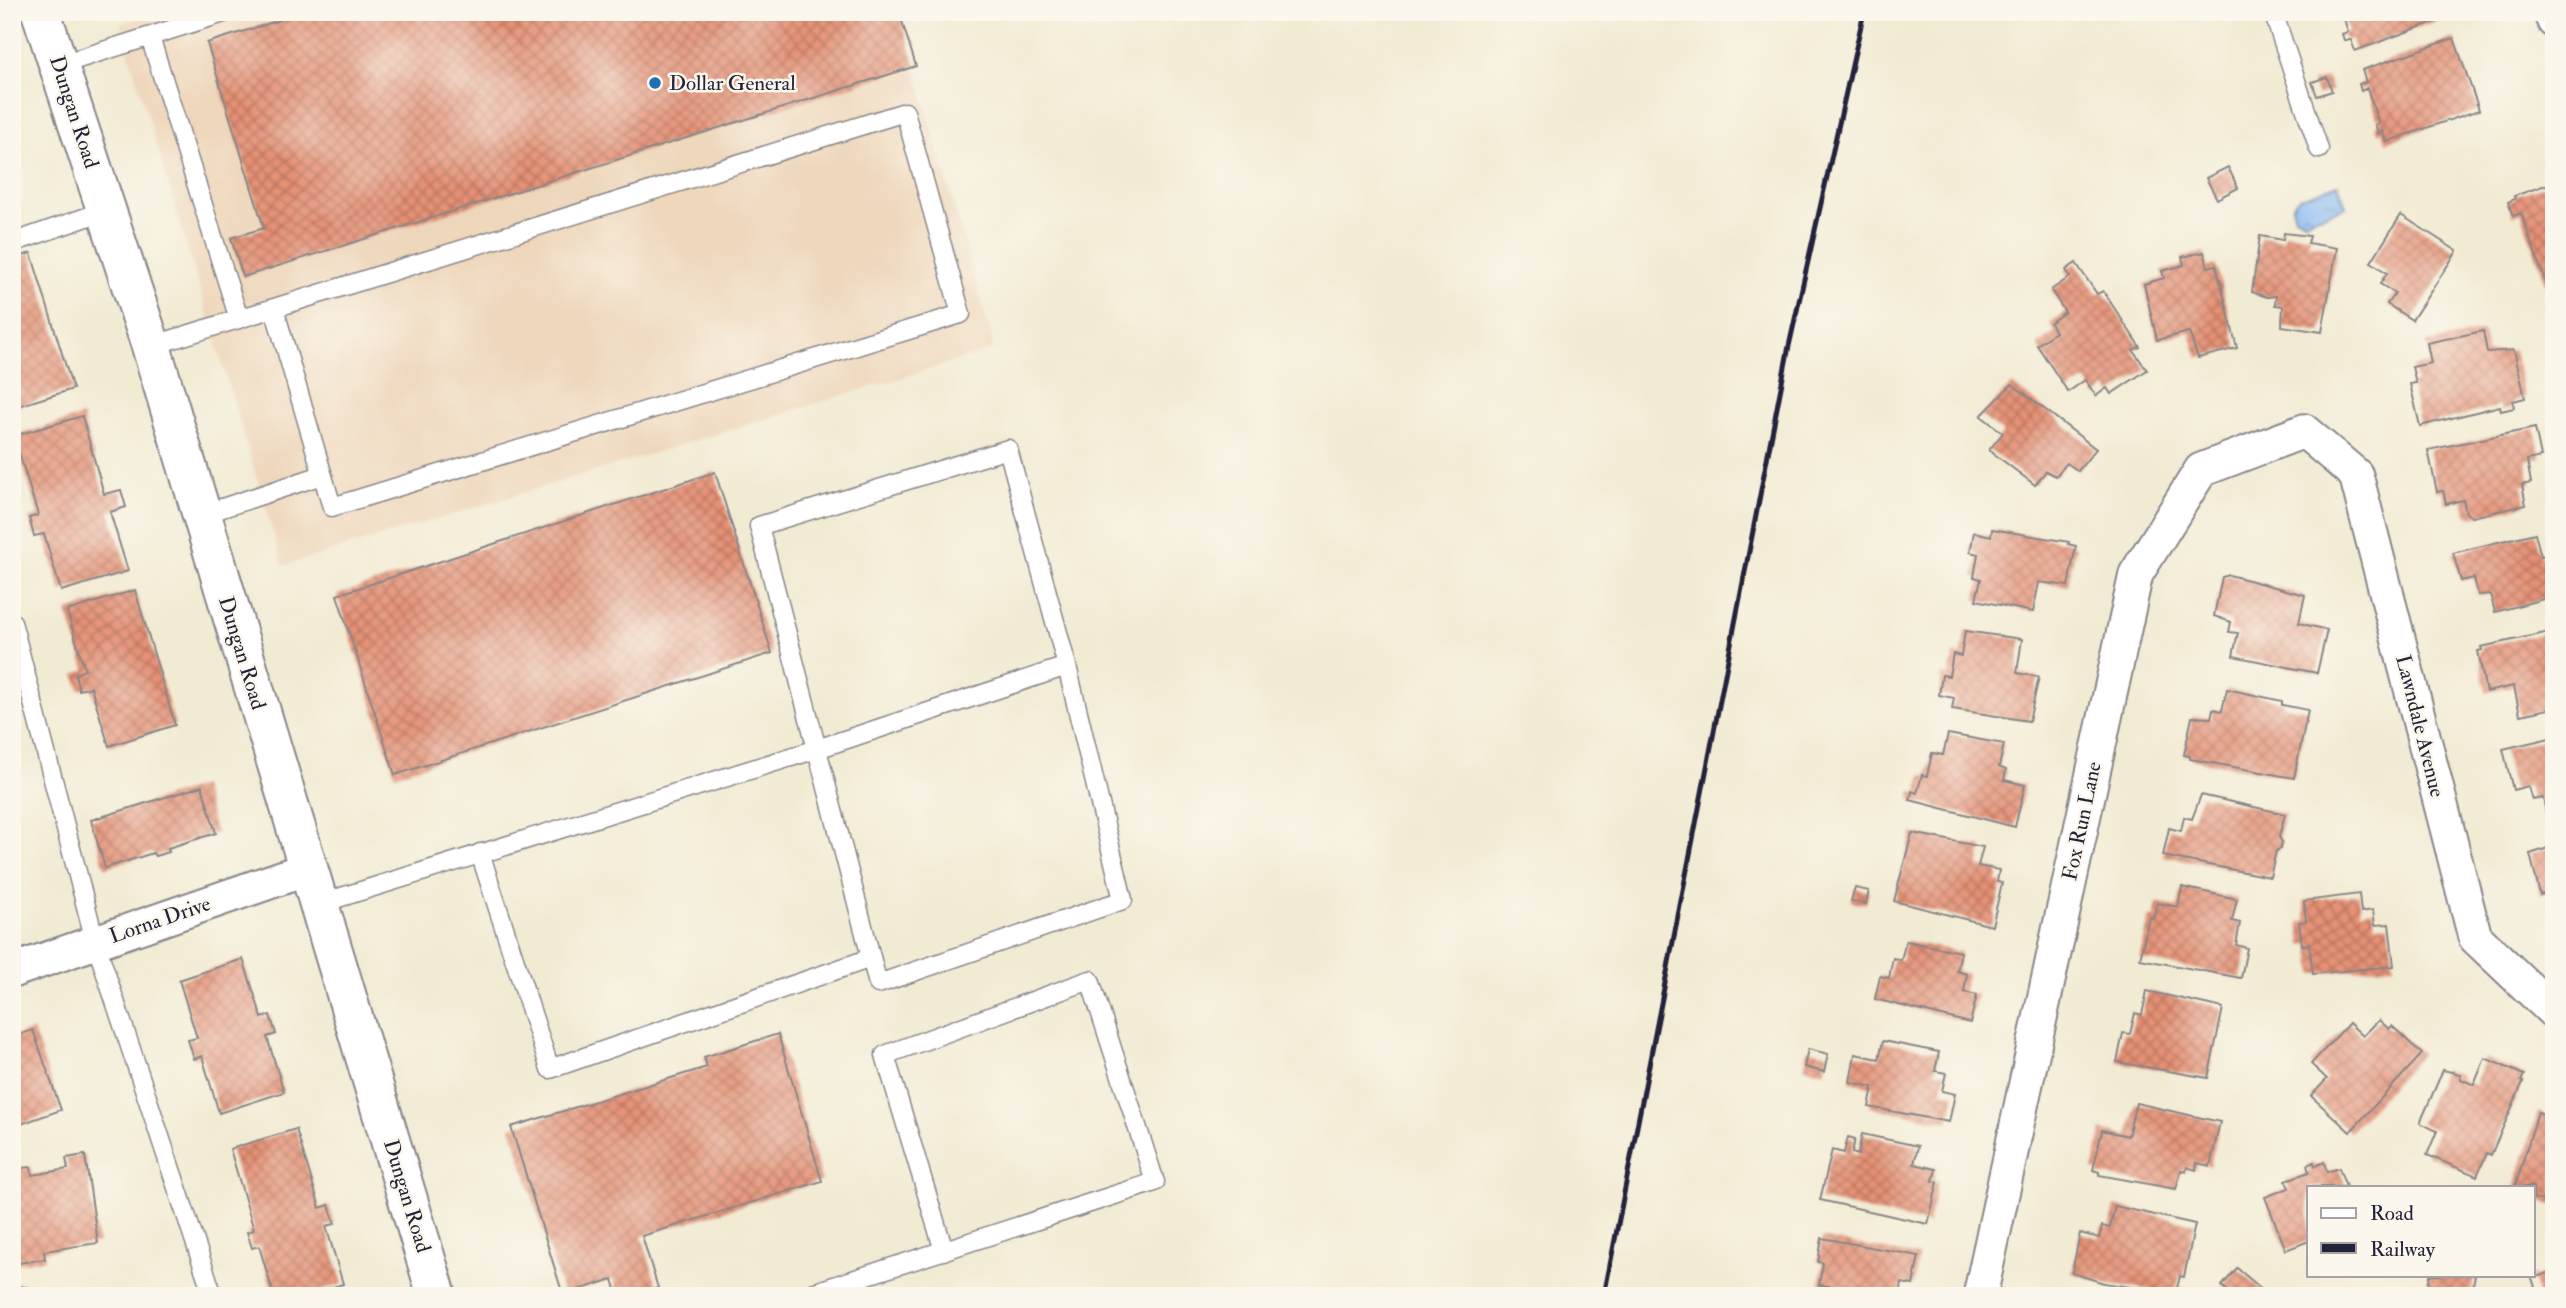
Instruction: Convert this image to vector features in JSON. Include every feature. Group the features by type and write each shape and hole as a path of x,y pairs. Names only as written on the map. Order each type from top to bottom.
{"street":[{"name":"Dungan Road","path":"41,12 151,346 437,1296"},
{"path":"2550,12 2554,21"},
{"name":"Lawndale Avenue","path":"2304,431 2356,475 2475,937 2554,1012"},
{"name":"Fox Run Lane","path":"1980,1296 2136,574 2201,470 2304,431"},
{"name":"Lorna Drive","path":"12,971 95,941 313,887"}],"lane":[{"path":"59,65 227,12"},
{"path":"2273,12 2319,149"},
{"path":"150,37 239,320"},
{"path":"151,346 905,112 961,314 332,507 274,308"},
{"path":"12,243 107,210"},
{"path":"1008,449 1067,667 1123,900 878,984 759,526 1008,449"},
{"path":"201,515 323,475"},
{"path":"12,622 95,941 213,1296"},
{"path":"313,887 480,853 817,749 1067,667"},
{"path":"480,853 550,1069 870,958"},
{"path":"803,1296 944,1251 1155,1182 1090,980 884,1055 944,1251"}],"shaded area":[{"path":"158,12 899,12 993,342 992,350 283,566 120,24"}],"water":[{"path":"2338,184 2346,207 2305,221 2295,216 2292,207 2298,198"}],"building":[{"path":"305,12 899,12 916,66 243,277 231,238 264,228 207,43"},
{"path":"2342,12 2458,13 2355,51 2351,40 2344,40 2342,34 2348,32"},
{"path":"2454,38 2479,110 2386,142 2383,131 2378,133 2375,125 2379,124 2367,88 2361,91 2359,84 2366,82 2362,70"},
{"path":"2327,77 2332,91 2317,96 2312,82"},
{"path":"2228,167 2238,188 2217,199 2206,178"},
{"path":"2554,182 2554,286 2548,289 2521,213 2513,216 2508,202 2515,199 2514,196"},
{"path":"2401,215 2457,251 2412,320 2387,304 2395,293 2380,284 2387,273 2371,262"},
{"path":"2284,233 2310,236 2308,243 2337,248 2322,332 2282,326 2283,306 2275,305 2276,296 2267,297 2252,292 2260,236 2283,240"},
{"path":"2204,252 2208,267 2216,265 2237,348 2198,358 2189,332 2157,340 2144,284 2164,278 2162,271 2184,265 2182,257"},
{"path":"31,253 73,389 12,408 12,259"},
{"path":"2076,263 2097,294 2103,291 2140,347 2133,350 2147,370 2111,394 2107,388 2096,396 2085,380 2068,392 2037,345 2055,332 2050,323 2065,312 2051,290 2070,277 2066,270"},
{"path":"2483,331 2487,352 2514,350 2525,398 2513,401 2514,408 2501,411 2500,406 2420,426 2410,384 2416,383 2412,367 2431,363 2427,343"},
{"path":"2012,384 2096,449 2078,471 2067,463 2056,476 2046,471 2035,485 1989,450 2003,433 1981,416"},
{"path":"82,416 104,494 121,490 126,507 110,512 128,571 61,591 44,534 34,536 29,518 38,515 14,436"},
{"path":"2535,428 2541,457 2527,460 2531,483 2522,485 2526,505 2472,517 2466,513 2463,500 2446,504 2443,491 2437,492 2428,450"},
{"path":"715,472 772,653 395,775 337,595"},
{"path":"1992,529 2069,542 2068,544 2076,546 2068,586 2039,582 2033,612 1976,600 1981,579 1974,577 1978,554 1970,552 1974,532 1991,536"},
{"path":"2535,533 2541,556 2547,555 2552,575 2546,578 2551,597 2495,612 2490,594 2478,595 2474,578 2461,581 2453,553"},
{"path":"2229,575 2305,595 2299,623 2327,630 2317,673 2233,656 2238,633 2229,632 2231,622 2214,616 2222,577"},
{"path":"135,590 175,725 109,746 91,687 79,690 75,674 85,670 67,611"},
{"path":"1965,631 2022,639 2017,673 2039,677 2029,721 1952,709 1954,698 1939,695 1942,675 1949,676 1953,654 1961,656"},
{"path":"2554,631 2554,708 2520,715 2514,686 2486,692 2478,651 2482,650 2481,647"},
{"path":"2227,689 2282,701 2282,705 2308,710 2294,778 2190,759 2190,756 2184,755 2192,717 2211,718 2213,709 2222,711"},
{"path":"1948,734 2004,744 1999,767 2006,770 2004,780 2025,785 2015,827 1910,800 1912,791 1917,793 1922,775 1927,776 1932,753 1943,755"},
{"path":"2554,737 2554,814 2547,817 2543,798 2532,800 2528,786 2513,790 2503,749"},
{"path":"202,786 216,833 168,848 169,852 155,856 153,853 105,868 91,820"},
{"path":"2201,795 2285,814 2279,837 2282,842 2280,849 2276,851 2270,877 2163,856 2169,828 2181,831 2184,817 2192,819"},
{"path":"1912,833 1983,847 1978,866 1999,870 1997,882 2002,883 1992,926 1894,901"},
{"path":"2554,846 2554,891 2540,895 2530,854"},
{"path":"2182,887 2237,899 2232,921 2240,923 2236,945 2247,948 2241,978 2140,959 2149,917 2153,918 2157,903 2178,907"},
{"path":"1855,888 1869,891 1866,904 1851,901"},
{"path":"2359,894 2361,912 2373,910 2375,925 2389,924 2394,966 2313,974 2309,944 2302,945 2299,922 2306,921 2304,901"},
{"path":"1906,941 1961,952 1957,971 1967,974 1964,992 1977,995 1970,1023 1875,999 1880,976 1889,978 1893,958 1901,960"},
{"path":"243,959 262,1018 270,1015 276,1034 267,1037 284,1092 219,1113 202,1056 194,1059 188,1040 197,1038 179,980"},
{"path":"2147,991 2223,1008 2208,1078 2117,1062 2123,1033 2130,1034 2135,1013 2142,1015"},
{"path":"2379,1020 2389,1029 2392,1026 2422,1054 2350,1132 2311,1096 2327,1079 2311,1064 2349,1023 2363,1036"},
{"path":"33,1030 61,1110 12,1127 12,1037"},
{"path":"778,1034 822,1181 642,1236 658,1288 632,1296 618,1296 613,1279 563,1295 511,1127 707,1067 704,1057"},
{"path":"1883,1041 1939,1052 1935,1071 1946,1073 1942,1091 1955,1094 1949,1122 1869,1107 1873,1087 1850,1082 1855,1054 1879,1059"},
{"path":"1808,1049 1828,1054 1824,1072 1804,1067"},
{"path":"2485,1058 2524,1075 2491,1155 2487,1153 2477,1176 2427,1155 2437,1131 2420,1123 2443,1070 2460,1074 2461,1079 2474,1085"},
{"path":"2136,1103 2220,1122 2210,1166 2197,1163 2196,1170 2187,1167 2186,1171 2181,1170 2176,1189 2099,1175 2099,1172 2093,1170 2102,1130 2128,1136"},
{"path":"2538,1112 2554,1118 2554,1205 2534,1198 2534,1186 2515,1186"},
{"path":"296,1129 320,1208 329,1205 335,1224 326,1226 343,1284 304,1296 274,1296 259,1246 252,1248 247,1232 254,1230 230,1149"},
{"path":"1862,1134 1918,1146 1914,1164 1936,1169 1933,1181 1938,1182 1928,1224 1820,1200 1832,1150 1844,1153 1848,1137 1855,1139 1852,1153 1858,1155"},
{"path":"85,1155 98,1243 44,1251 45,1259 12,1264 12,1169 31,1167 32,1175 68,1169 66,1158"},
{"path":"2314,1162 2315,1166 2324,1162 2327,1172 2339,1168 2346,1186 2307,1186 2307,1242 2286,1250 2265,1197 2289,1188 2286,1180 2309,1172 2307,1165"},
{"path":"2115,1206 2195,1224 2184,1277 2180,1276 2177,1288 2183,1289 2181,1295 2104,1283 2072,1273 2080,1233 2099,1238 2102,1226 2110,1228"},
{"path":"1822,1238 1919,1256 1913,1285 1902,1283 1900,1296 1828,1296 1829,1286 1819,1285 1823,1263 1818,1262"},
{"path":"2237,1268 2270,1296 2233,1296 2222,1286"},
{"path":"2554,1271 2554,1296 2538,1296 2531,1276"},
{"path":"2430,1276 2475,1276 2471,1296 2426,1295"},
{"path":"12,1285 34,1288 33,1296 12,1296"}],"railway":[{"path":"1604,1296 1789,346 1864,12"}],"place":[{"name":"Dollar General","path":"655,83"}]}
